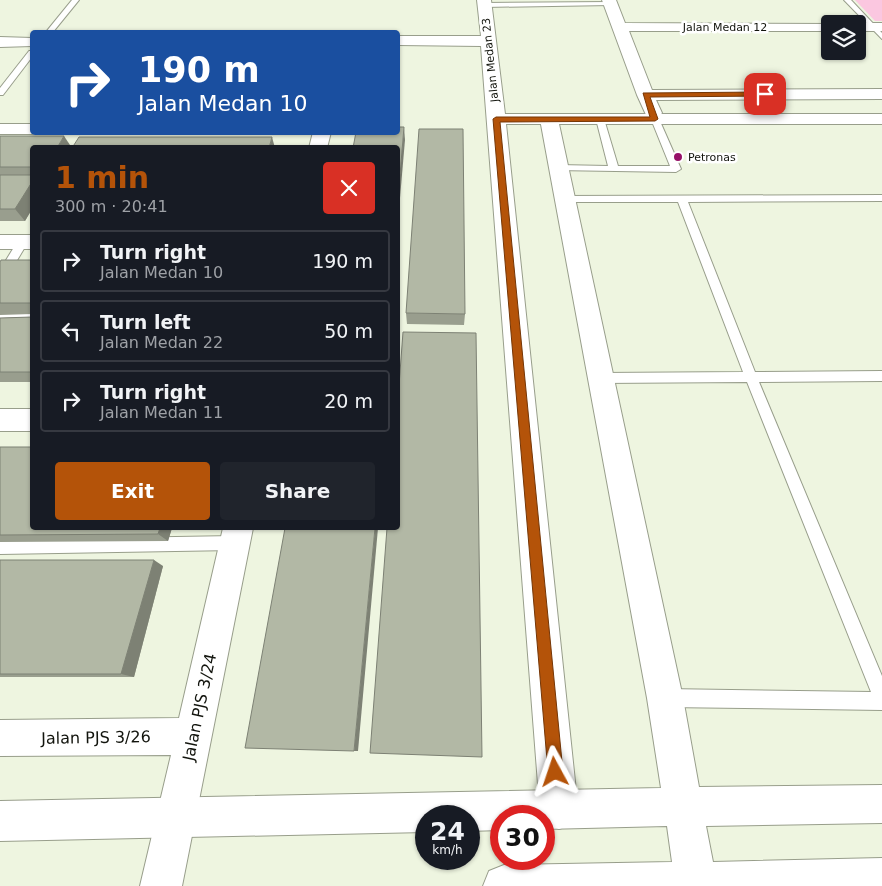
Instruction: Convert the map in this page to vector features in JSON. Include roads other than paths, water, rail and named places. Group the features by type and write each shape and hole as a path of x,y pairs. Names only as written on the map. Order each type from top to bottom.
{"street":[{"name":"Jalan Medan 23","path":"484,2 559,810"},
{"path":"609,2 655,119"},
{"name":"Jalan Medan 12","path":"619,27 821,27"},
{"path":"400,41 488,41"},
{"path":"0,42 30,42"},
{"path":"646,95 882,94"},
{"path":"496,119 882,119"},
{"path":"549,119 665,698 696,882"},
{"path":"0,129 30,129"},
{"path":"0,242 28,242"},
{"path":"0,420 30,420"},
{"name":"Jalan PJS 3/24","path":"161,886 236,535"},
{"name":"Jalan PJS 3/26","path":"0,738 193,736"},
{"path":"0,821 176,819 559,810 682,805 882,804"},
{"path":"504,886 882,879"}],"lane":[{"path":"52,30 76,0"},
{"path":"847,0 873,29"},
{"path":"484,2 609,2"},
{"path":"0,93 30,56"},
{"path":"600,119 614,169"},
{"path":"558,168 676,169 655,119"},
{"path":"564,200 882,198"},
{"path":"682,199 751,377 882,697"},
{"path":"0,280 28,242"},
{"path":"0,317 30,317"},
{"path":"601,378 882,376"},
{"path":"0,547 236,535"},
{"path":"665,698 882,701"}],"place":[{"name":"Petronas","path":"678,157"}]}
